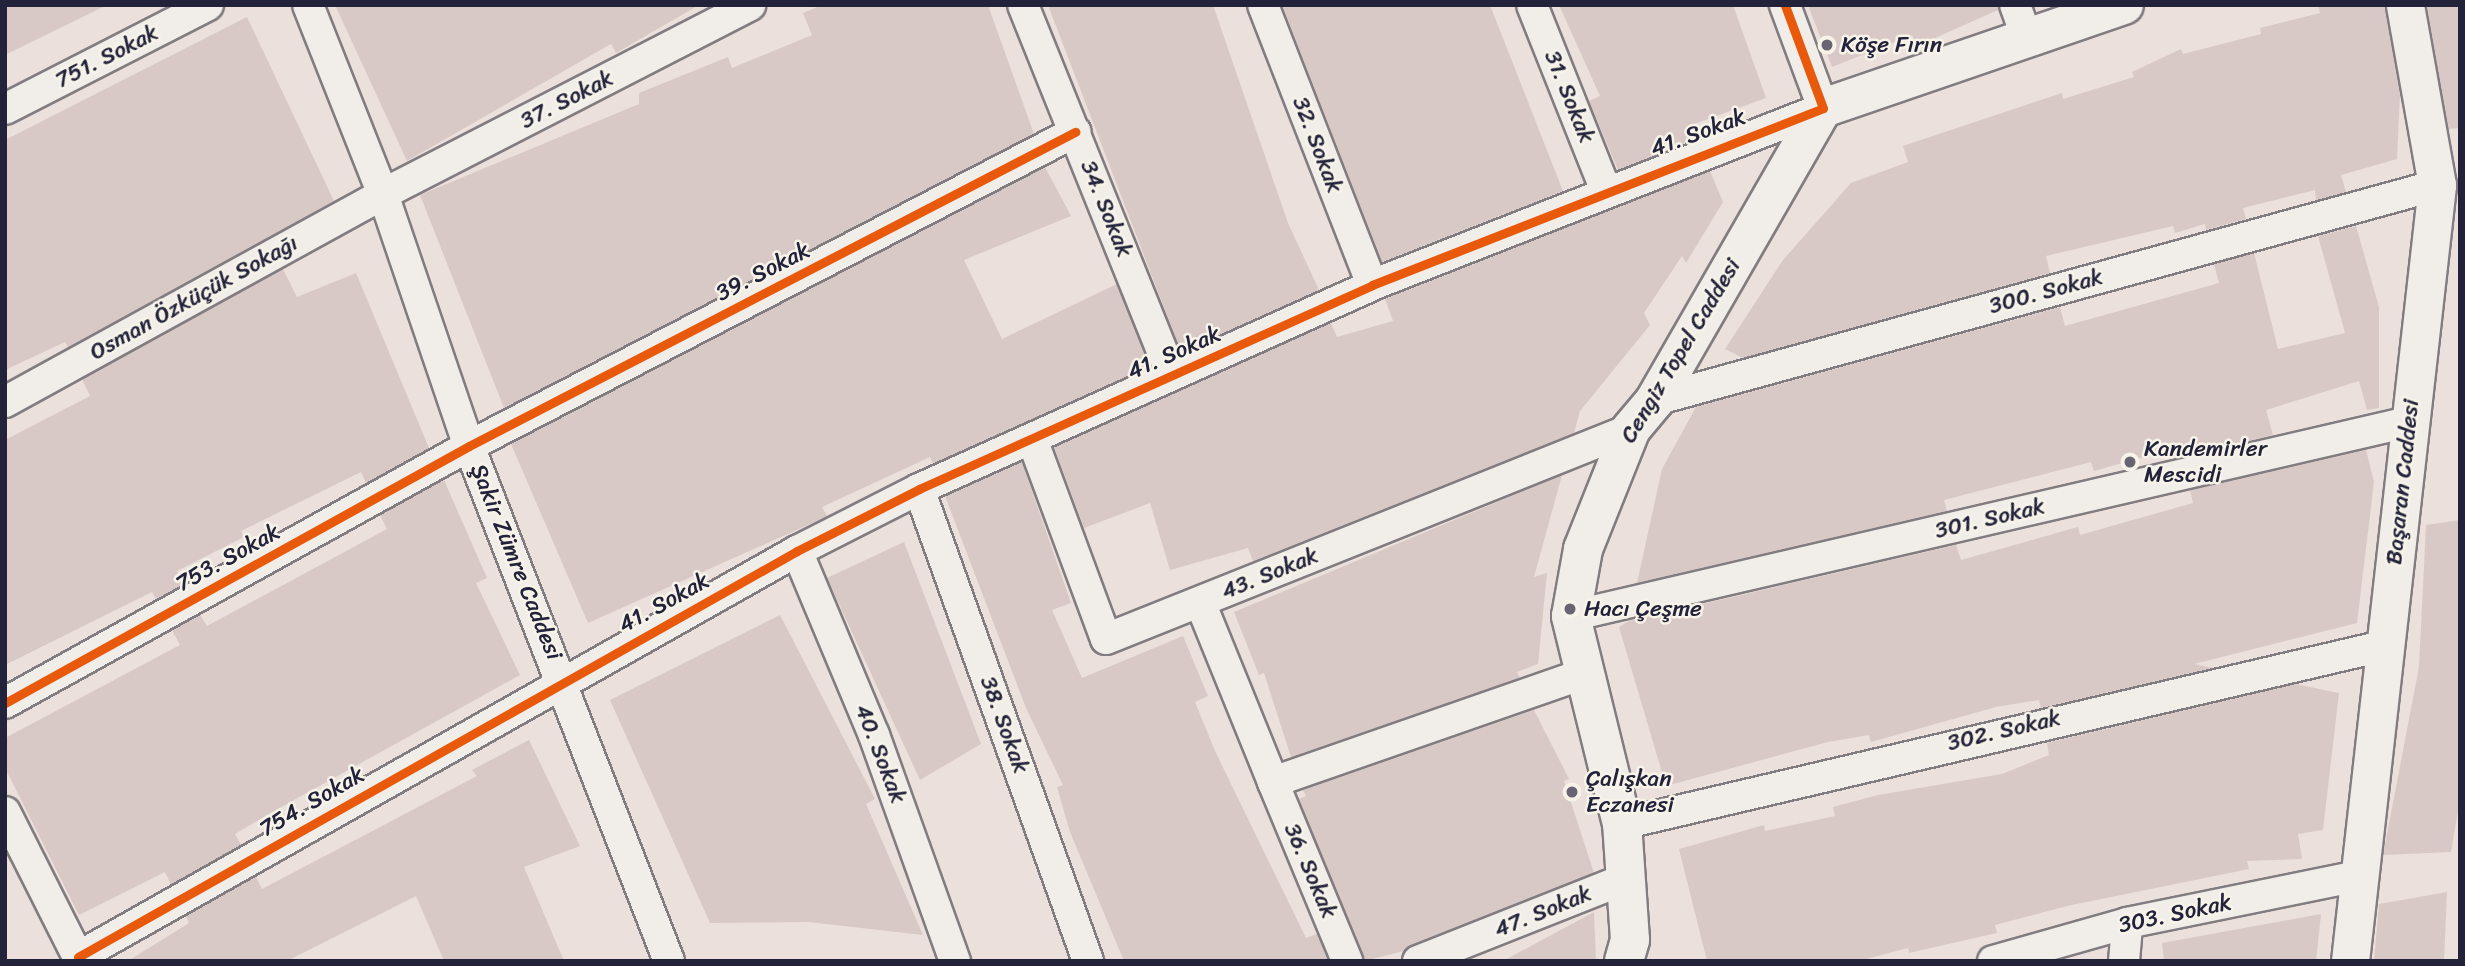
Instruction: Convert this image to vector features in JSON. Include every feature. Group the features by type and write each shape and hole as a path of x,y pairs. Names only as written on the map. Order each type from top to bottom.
{"main road":[{"path":"1823,108 2020,20 2124,5"},
{"name":"Cengiz Topel Caddesi","path":"1624,961 1630,940 1628,878 1622,824 1581,675 1571,616 1583,549 1631,429 1655,400 1823,108"}],"street":[{"name":"751. Sokak","path":"5,109 208,5"},
{"name":"Şakir Zümre Caddesi","path":"308,5 383,194 469,446 564,681 669,961"},
{"name":"37. Sokak","path":"383,194 750,5"},
{"name":"34. Sokak","path":"1023,5 1172,375"},
{"name":"32. Sokak","path":"1263,5 1372,285"},
{"name":"31. Sokak","path":"1532,5 1605,188"},
{"path":"1785,5 1823,108"},
{"name":"Başaran Caddesi","path":"2350,961 2387,645 2408,422 2437,185 2405,5"},
{"name":"41. Sokak","path":"564,681 797,551 919,489 1372,285 1605,188 1823,108"},
{"name":"39. Sokak","path":"469,446 1075,132"},
{"name":"300. Sokak","path":"1655,400 2437,185"},
{"name":"Osman Özküçük Sokağı","path":"5,402 383,194"},
{"name":"301. Sokak","path":"1571,616 2408,422"},
{"name":"43. Sokak","path":"1032,439 1106,639 1631,429"},
{"name":"753. Sokak","path":"5,703 469,446"},
{"name":"38. Sokak","path":"919,489 1088,961"},
{"name":"40. Sokak","path":"797,551 874,735 955,961"},
{"name":"36. Sokak","path":"1200,602 1347,961"},
{"name":"302. Sokak","path":"1622,824 2387,645"},
{"path":"1273,782 1581,675"},
{"name":"754. Sokak","path":"79,959 564,681"},
{"path":"5,812 79,959"},
{"name":"303. Sokak","path":"1993,961 2127,923 2359,876"},
{"name":"47. Sokak","path":"1418,961 1628,878"},
{"path":"2124,961 2127,923"}],"building":[{"path":"5,5 107,5 5,55"},
{"path":"335,5 699,5 616,53 611,44 407,161"},
{"path":"822,5 988,5 1034,134 504,408 420,195 639,104 639,93 728,57 732,68 812,35 803,13"},
{"path":"1048,5 1213,5 1288,223 1319,290 1181,352"},
{"path":"1282,5 1490,5 1563,191 1382,262"},
{"path":"1559,5 1733,5 1766,98 1689,126 1695,139 1618,170 1589,101 1600,96"},
{"path":"1808,5 1998,5 1998,10 1917,46 1912,35 1832,67"},
{"path":"2318,5 2385,5 2400,95 2397,159 2341,175 2346,192 2316,200 2315,190 2243,208 2246,219 2206,230 2205,224 2175,233 2173,226 2046,256 2050,273 1743,358 1725,349 1783,260 1851,183 1908,162 1903,146 2062,93 2063,99 2134,77 2132,72 2181,49 2183,54 2261,34 2260,28 2320,13"},
{"path":"2426,5 2460,5 2460,128 2448,129"},
{"path":"247,17 334,201 68,347 65,342 5,370 5,140"},
{"path":"1045,167 1071,216 964,260 1002,339 1117,284 1150,366 933,464 930,457 822,507 827,516 817,521 588,623 511,444"},
{"path":"1710,171 1723,202 1686,263 1682,256 1644,313 1650,325 1580,411 1574,433 1253,561 1248,548 1170,570 1150,503 1084,528 1054,447 1331,323 1337,337 1393,321 1385,299"},
{"path":"2356,226 2379,307 2379,408 2367,410 2359,381 2266,410 2273,435 2182,457 2179,447 2094,471 2091,462 1944,500 1947,511 1637,583 1662,469 1696,407 2060,307 2065,326 2219,283 2214,264 2254,253 2278,349 2345,333 2318,236"},
{"path":"283,269 297,297 356,273 429,448 366,483 361,472 241,531 244,537 177,571 184,584 156,599 152,592 5,665 5,440 90,396 82,379"},
{"path":"2366,450 2374,482 2357,623 2194,664 2213,668 2041,708 2039,700 1996,707 1871,742 1869,735 1828,742 1666,786 1619,627 1629,621 1956,545 1961,560 2078,527 2080,535 2193,503 2190,490"},
{"path":"1022,462 1071,603 1052,610 1082,678 1183,636 1208,696 1195,702 1215,751 1306,938 1317,934 1328,961 1124,961 1070,832 1057,787 1063,785 1026,708 945,496"},
{"path":"1562,475 1534,577 1547,573 1538,664 1517,672 1520,678 1291,757 1264,673 1259,675 1234,612"},
{"path":"444,480 487,578 476,583 520,675 235,834 241,845 171,885 165,872 79,915 5,768 5,738 180,645 172,630 200,615 207,626 387,529 380,515"},
{"path":"2460,520 2460,800 2451,852 2383,855 2419,667 2426,525"},
{"path":"904,542 981,744 920,780 827,578"},
{"path":"780,615 875,799 866,804 923,935 808,922 710,923 610,700"},
{"path":"2295,684 2339,693 2323,830 2298,834 2302,859 2247,861 2249,869 2067,906 1995,925 1997,933 1909,953 1908,948 1859,961 1707,961 1679,849 1764,825 1765,831 1835,816 1833,807 1878,795 2002,774 2049,755 2047,743"},
{"path":"1534,710 1569,779 1564,781 1594,873 1404,951 1364,961 1299,799 1306,796 1303,790"},
{"path":"529,740 580,846 524,867 564,961 444,961 416,896 287,961 128,961 189,923 186,916 256,877 262,889 477,776 472,770"},
{"path":"2447,892 2444,961 2374,961 2379,904"},
{"path":"1594,912 1596,961 1503,961"},
{"path":"2321,914 2316,961 2164,961 2162,943"}],"cycle path":[{"path":"78,957 797,551 919,489 1372,285 1823,108 1785,5"},
{"path":"5,703 469,446 1075,132"}],"place":[{"name":"Köşe Fırın","path":"1827,45"},
{"name":"Kandemirler Mescidi","path":"2130,462"},
{"name":"Hacı Çeşme","path":"1570,609"},
{"name":"Çalışkan Eczanesi","path":"1572,792"}]}
